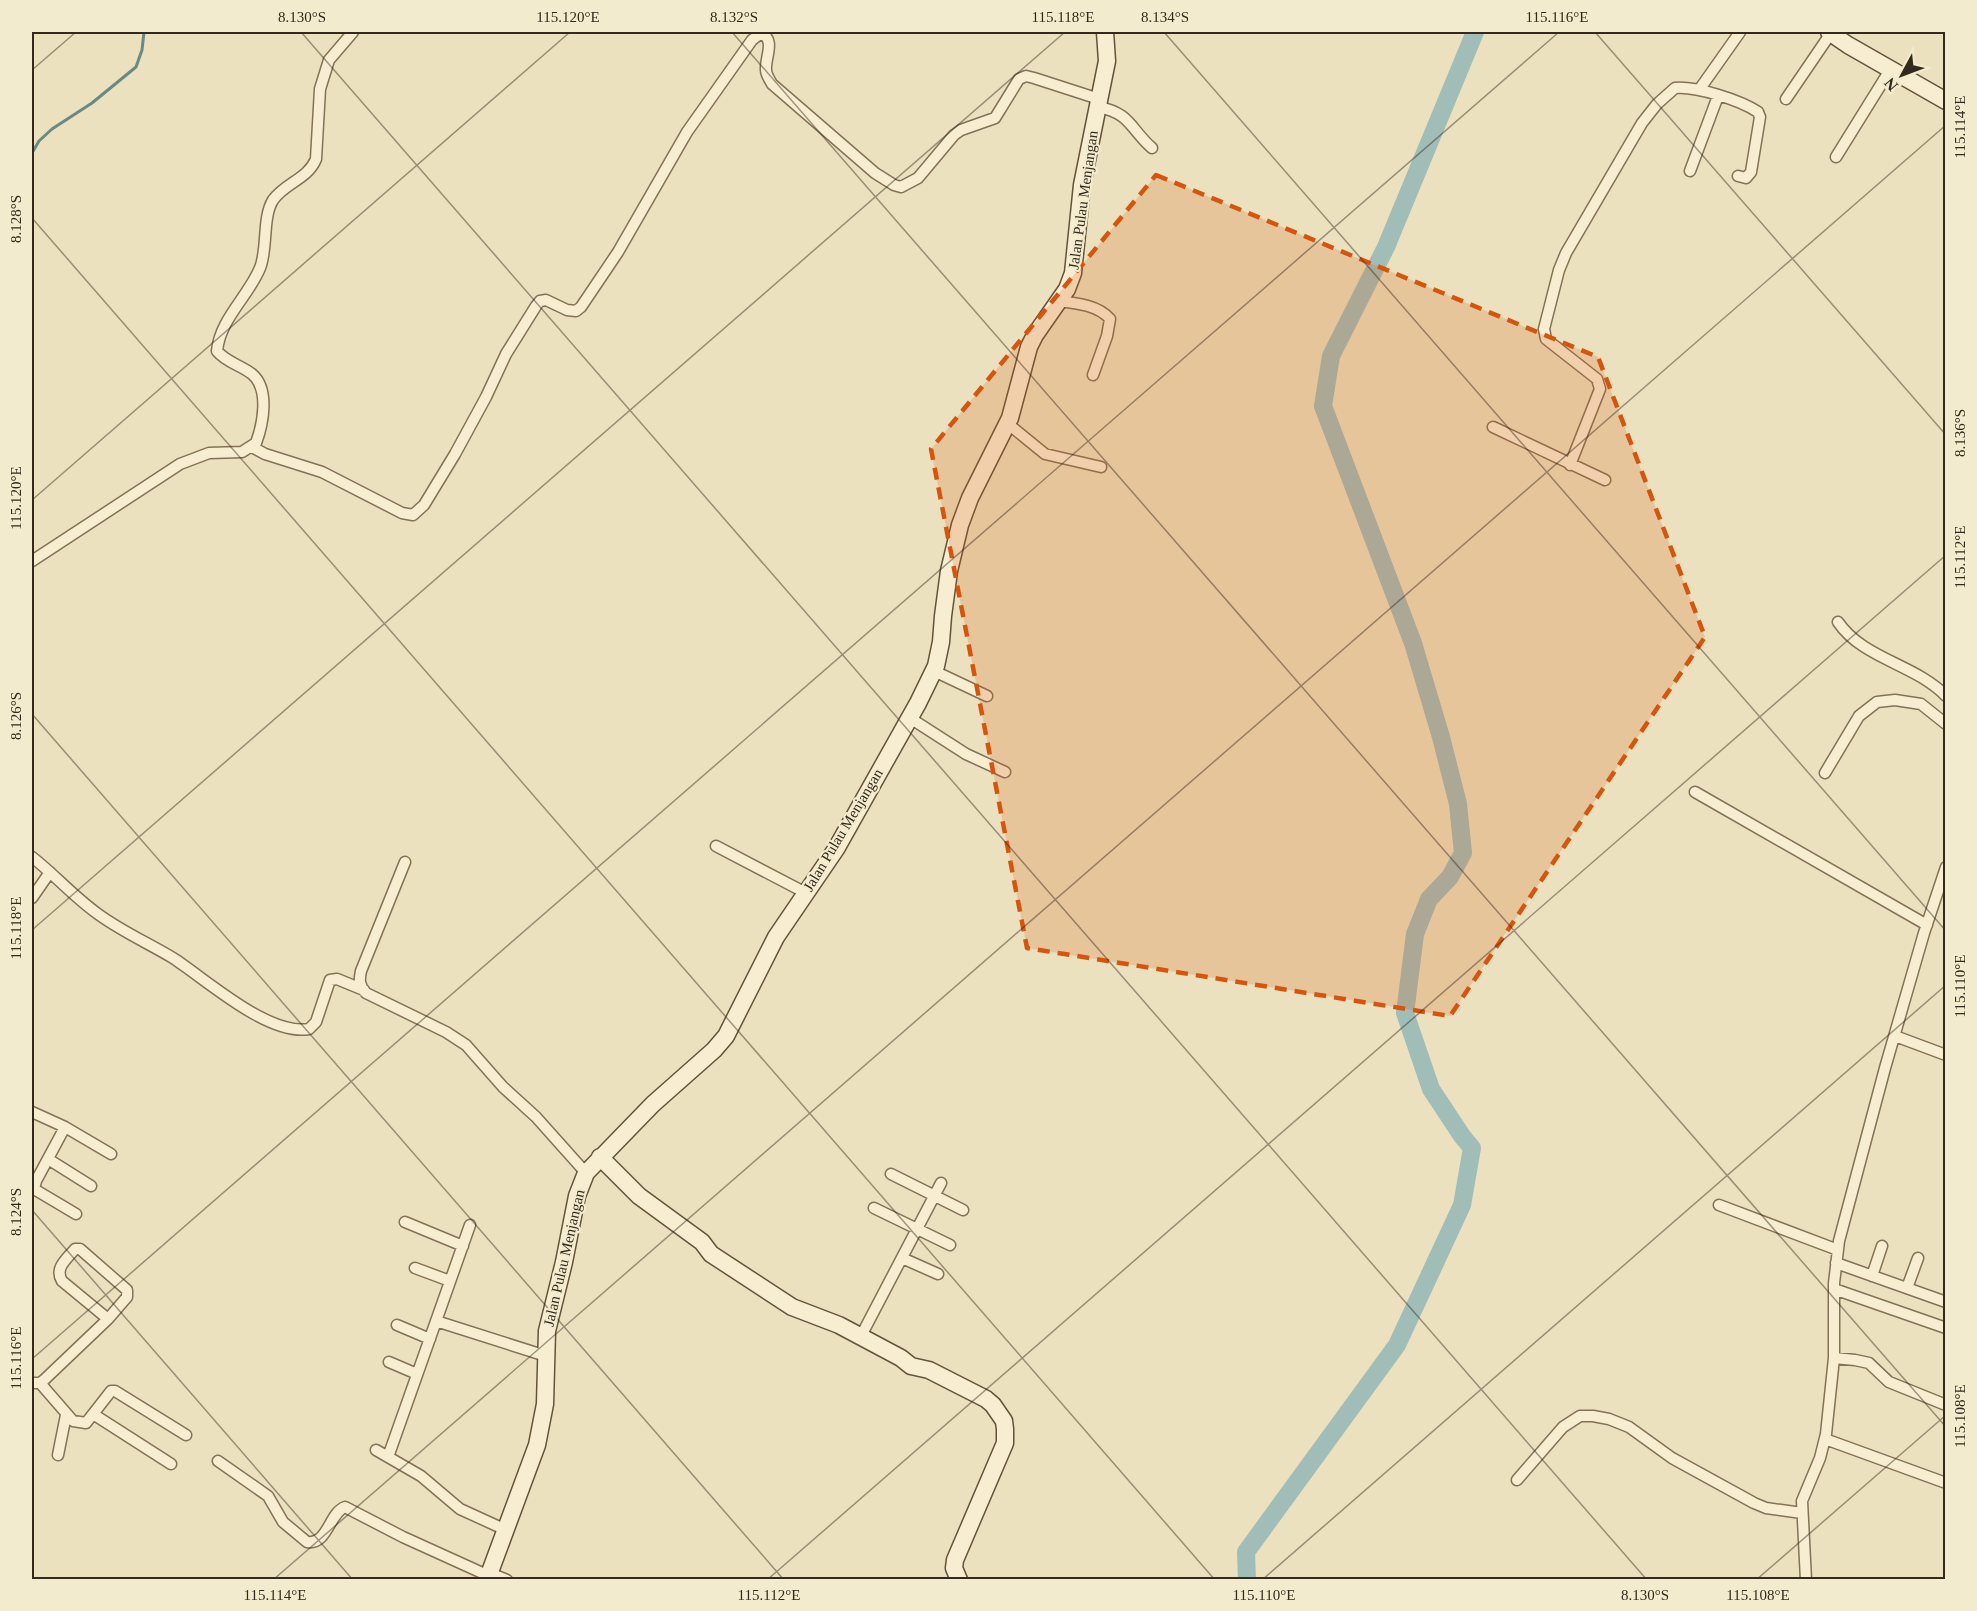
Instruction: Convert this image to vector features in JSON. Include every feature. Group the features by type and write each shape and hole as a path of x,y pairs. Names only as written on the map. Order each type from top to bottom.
{"street":[{"path":"32,561 180,464 209,453 242,452 256,443 262,417 262,393 258,380 252,374 222,357 217,351 218,342 260,268 269,208 275,198 312,168 316,159 320,89 329,60 352,32"},
{"name":"Jalan Pulau Menjangan","path":"489,1576 526,1478 540,1430 546,1398 547,1331 580,1185 586,1173 600,1157 726,1036 776,937 836,849 934,671 941,642 946,591 960,525 970,498 1016,400 1029,346 1067,289 1073,273 1082,185 1107,61 1105,32"},
{"path":"1699,90 1740,32"},
{"path":"1786,99 1830,32 1890,70 1946,101"},
{"path":"252,447 265,454 328,475 402,513 409,515 416,513 424,505 455,454 506,354 536,306 540,301 546,300 567,310 576,311 581,307 618,252 687,132 752,40 761,33 768,38 770,43 766,70 768,77 777,88 875,173 894,185 901,187 918,178 954,135 961,130 995,118 1019,79 1026,76 1098,103 1129,120 1152,148"},
{"path":"1836,157 1890,70"},
{"path":"1570,465 1600,389 1597,379 1546,339 1544,329 1559,270 1570,246 1635,133 1649,113 1675,88 1699,90 1756,110 1760,114 1751,172 1746,178 1738,176"},
{"path":"1690,171 1718,96"},
{"path":"1058,301 1092,307 1103,312 1110,319 1107,336 1093,375"},
{"path":"1007,423 1045,454 1101,467"},
{"path":"1492,427 1605,480"},
{"path":"1838,622 1857,643 1923,678 1946,696"},
{"path":"934,671 987,696"},
{"path":"1825,773 1859,716 1877,702 1895,700 1921,704 1946,724"},
{"path":"910,718 966,754 1005,772"},
{"path":"1695,792 1927,925"},
{"path":"716,846 806,893"},
{"path":"32,857 99,915 170,956 247,1010 268,1021 293,1028 309,1029 315,1022 330,980 337,979 364,990 446,1032 466,1045 503,1087 536,1117 586,1173"},
{"path":"364,990 359,982 361,971 405,862"},
{"path":"1806,1580 1802,1513 1804,1496 1817,1467 1825,1439 1834,1358 1834,1289 1838,1250 1875,1106 1946,867"},
{"path":"32,898 50,872"},
{"path":"1895,1036 1946,1055"},
{"path":"32,1112 65,1127 111,1154"},
{"path":"65,1127 34,1189 76,1214"},
{"path":"600,1157 639,1196 699,1240 715,1257 792,1307 861,1336 902,1358 911,1366 929,1370 986,1399 993,1405 1004,1421 1005,1436 1002,1452 955,1560 954,1568 959,1580"},
{"path":"48,1159 91,1186"},
{"path":"891,1174 963,1210"},
{"path":"861,1336 941,1183"},
{"path":"1719,1205 1838,1250"},
{"path":"874,1208 951,1245"},
{"path":"405,1222 463,1246"},
{"path":"388,1457 470,1225"},
{"path":"1872,1276 1882,1246"},
{"path":"108,1319 62,1281 58,1275 58,1269 77,1248 127,1290 127,1297 108,1319 36,1383 72,1421 86,1423 111,1391 115,1391 186,1435"},
{"path":"902,1258 938,1274"},
{"path":"1907,1288 1918,1258"},
{"path":"1836,1263 1945,1299"},
{"path":"415,1268 450,1281"},
{"path":"1834,1289 1946,1328"},
{"path":"436,1321 546,1356"},
{"path":"397,1325 430,1339"},
{"path":"1834,1358 1869,1363 1889,1382 1946,1405"},
{"path":"388,1362 417,1374"},
{"path":"93,1414 171,1464"},
{"path":"58,1455 66,1415"},
{"path":"1517,1480 1563,1427 1580,1416 1593,1416 1609,1419 1629,1427 1672,1458 1754,1503 1766,1508 1802,1513"},
{"path":"1825,1439 1946,1483"},
{"path":"376,1450 421,1476 460,1509 506,1530"},
{"path":"218,1461 268,1496 283,1522 307,1542 316,1542 322,1537 336,1514 345,1507 489,1576 507,1580"}],"highlighted area":[{"path":"1156,175 1598,357 1705,637 1450,1016 1027,948 931,449"}],"waterway":[{"path":"32,153 39,141 52,129 92,103 136,67 142,50 144,32"},
{"path":"1247,1580 1246,1552 1397,1345 1462,1205 1472,1148 1431,1089 1405,1013 1415,934 1429,899 1450,877 1463,853 1458,804 1413,643 1323,406 1331,356 1386,247 1475,32"}]}
